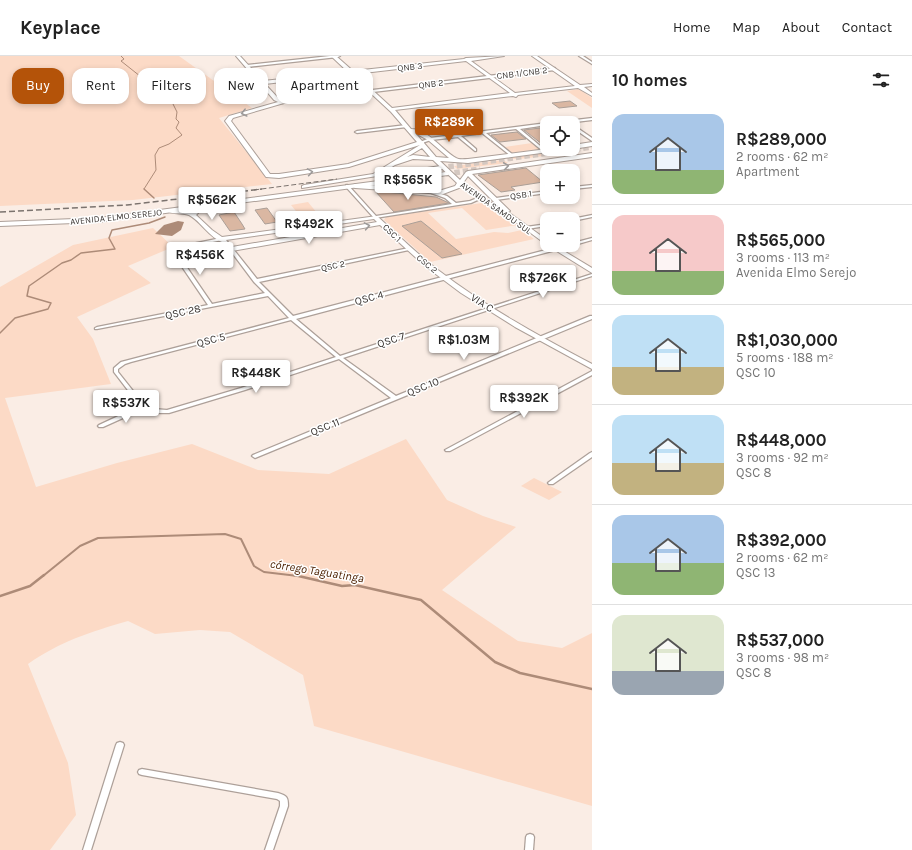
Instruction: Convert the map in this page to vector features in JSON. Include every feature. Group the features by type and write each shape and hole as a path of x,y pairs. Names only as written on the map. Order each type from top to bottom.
{"main road":[{"path":"238,56 247,66"},
{"name":"AVENIDA SAMDU SUL","path":"333,56 346,68"},
{"path":"462,56 516,95"},
{"name":"QNB 3","path":"373,71 502,56"},
{"path":"534,56 592,95"},
{"path":"392,110 592,86"},
{"path":"268,89 276,96"},
{"name":"AVENIDA SAMDU SUL","path":"373,93 392,110 423,144 446,173 480,198 515,219 540,238"},
{"path":"276,104 232,117 228,121 268,176 278,176 349,166 423,144"},
{"path":"406,126 430,139 456,161"},
{"path":"304,187 370,176 380,172 423,144"},
{"path":"580,146 592,144"},
{"path":"392,164 413,157 468,161 540,151"},
{"path":"347,186 365,186 432,192 450,190 457,187 468,173 592,155"},
{"name":"AVENIDA ELMO SEREJO","path":"0,220 51,219 115,213 440,168"},
{"name":"AVENIDA ELMO SEREJO","path":"0,224 99,220 446,173"},
{"path":"468,173 515,219"},
{"path":"480,198 496,199"},
{"path":"194,214 197,211 209,206"},
{"path":"170,211 194,214 208,230 223,240 285,232 289,229 375,217"},
{"name":"CSC 1","path":"375,217 409,249"},
{"path":"232,249 382,223"},
{"name":"CSC 2","path":"409,249 446,279"},
{"path":"561,252 592,271"},
{"name":"VIA C","path":"446,279 489,308 592,368"}],"street":[{"path":"247,66 338,56"},
{"path":"581,56 592,63"},
{"name":"CNB 1/CNB 2","path":"491,76 554,69"},
{"name":"QNB 2","path":"373,91 491,76"},
{"path":"580,120 592,118"},
{"path":"423,144 430,139 540,125"},
{"path":"357,132 406,126"},
{"path":"517,128 540,147"},
{"path":"580,131 592,140"},
{"path":"484,133 511,155"},
{"path":"459,136 475,150"},
{"path":"347,186 375,217 471,202 480,198"},
{"path":"580,187 592,186"},
{"path":"432,192 452,200 455,204 453,205"},
{"name":"QSB 1","path":"496,199 540,193"},
{"path":"580,219 592,216"},
{"path":"526,228 540,226"},
{"name":"QSC 4","path":"580,243 592,239"},
{"path":"211,306 172,250 175,247 223,240 232,249 256,281 292,318 339,357 395,398"},
{"name":"QSC 2","path":"256,281 409,249"},
{"name":"QSC 4","path":"292,318 545,252"},
{"name":"QSC 7","path":"143,406 153,411 167,412 592,275"},
{"name":"QSC 28","path":"97,328 269,294"},
{"name":"QSC 10","path":"395,398 592,317"},
{"name":"QSC 5","path":"143,406 116,372 116,369 119,366 130,361 292,318"},
{"path":"448,450 592,373"},
{"name":"QSC 11","path":"255,456 395,398"},
{"path":"101,426 143,406"},
{"path":"551,483 592,454"},
{"path":"87,850 120,745"},
{"path":"142,772 278,796 284,799 284,806 269,850"},
{"path":"529,850 530,838"}],"shaded area":[{"path":"0,56 179,56 196,68 137,68 137,104 206,104 206,75 214,81 214,104 246,104 252,108 219,118 272,184 133,200 0,206"},
{"path":"579,89 592,98 592,108 567,91"},
{"path":"532,143 539,149 512,153 505,147"},
{"path":"540,153 541,156 522,159 507,157"},
{"path":"503,160 508,163 457,169 454,166"},
{"path":"308,202 317,213 300,216 291,205"},
{"path":"482,203 518,225 486,230 462,208 428,213 456,239 494,232 508,233 522,230 534,239 430,262 384,220 386,217"},
{"path":"178,221 184,222 181,230 172,236 155,234 164,225"},
{"path":"153,228 173,247 128,266 151,283 77,317 93,339 111,384 5,398 36,487 117,463 192,444 258,470 329,474 406,439 447,500 483,516 516,527 442,590 518,641 562,648 592,633 592,806 314,726 303,675 230,632 200,630 155,634 128,621 101,629 64,643 28,664 68,763 76,815 50,850 0,850 0,287 73,245"},
{"path":"534,478 562,492 549,500 521,486"}],"building":[{"path":"570,101 577,106 559,108 552,103"},
{"path":"540,128 540,143 524,130"},
{"path":"517,132 526,139 500,142 491,135"},
{"path":"526,168 540,180 540,182 511,187 515,190 501,192 478,175"},
{"path":"375,191 436,197 449,203 394,212"},
{"path":"267,208 277,222 265,224 255,210"},
{"path":"234,212 245,229 230,231 219,215"},
{"path":"421,221 462,254 442,258 402,226"}],"waterway":[{"path":"121,56 124,59 121,61 150,84 154,91 172,102 177,112 176,119 179,122 176,128 182,135 169,144 159,148 155,155 156,170 144,189"},
{"path":"144,189 154,198"},
{"path":"0,333 15,318 48,309 51,303 27,296 29,286 62,263 71,260 81,253 115,249 109,238 112,230 149,223 165,217"},
{"name":"córrego Taguatinga","path":"43,576 80,546 98,538 225,534 241,539 254,566 264,572 298,576"},
{"name":"córrego Taguatinga","path":"0,596 30,586 44,575"},
{"name":"córrego Taguatinga","path":"294,575 342,586 355,585 421,600 495,662 520,673 592,689"}],"tunnel":[{"path":"440,168 592,147"},
{"path":"446,174 480,169"}],"railway":[{"path":"258,190 337,179"},
{"path":"258,190 262,189"},
{"path":"0,212 127,205 258,190"}]}
